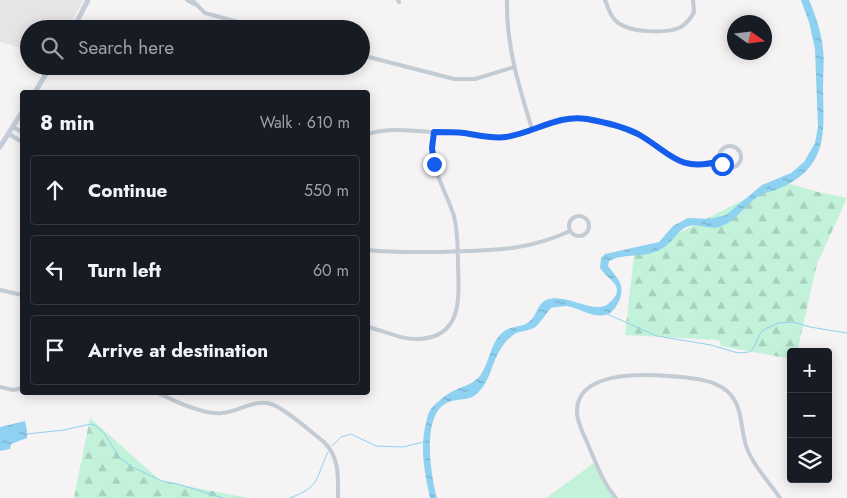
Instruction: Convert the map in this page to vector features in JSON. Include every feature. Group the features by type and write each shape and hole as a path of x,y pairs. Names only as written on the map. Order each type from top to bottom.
{"main road":[{"path":"77,20 88,0"},
{"path":"36,90 45,75"},
{"path":"0,148 20,115"}],"street":[{"path":"187,0 193,2 205,13 231,20"},
{"path":"507,0 508,31 514,67 532,129"},
{"path":"605,0 614,19 622,25 634,29 656,31 674,29 685,24 694,12 693,0"},
{"path":"370,57 454,79 475,79 514,67"},
{"path":"370,134 397,129 458,132 499,137 514,135 564,119 585,119 630,130 681,162 700,165 720,161"},
{"path":"13,127 20,131"},
{"path":"370,328 413,339 430,337 445,329 453,320 458,307 458,251 454,218 433,160 434,132"},
{"path":"8,134 20,141"},
{"path":"730,146 740,151 741,158 735,167 724,167 720,161 719,154 724,148 730,146"},
{"path":"574,216 584,216 588,221 589,228 582,236 575,235 570,231 569,224 574,216"},
{"path":"370,250 396,252 521,248 545,242 570,231"},
{"path":"0,290 20,295"},
{"path":"616,498 599,470 578,419 577,408 581,396 591,385 603,380 638,374 695,379 716,384 726,391 735,401 740,411 744,441 750,456 780,498"},
{"path":"0,387 13,390 20,388"},
{"path":"164,395 214,413 230,412 263,402 275,406 329,446 338,467 338,498"}],"shaded area":[{"path":"0,0 83,0 73,20 20,20 20,48 0,42"}],"green space":[{"path":"780,181 847,198 817,264 798,348 787,348 787,358 721,346 719,340 625,335 634,256"},
{"path":"90,418 161,481 248,498 74,498"},
{"path":"594,463 615,498 546,498"}],"water":[{"path":"801,0 809,0 810,2 820,32 823,53 823,131 814,161 796,179 757,197 732,220 718,228 690,225 682,229 662,249 609,261 608,266 620,282 622,290 619,301 608,314 596,315 567,306 551,308 534,328 516,333 511,337 500,350 485,384 478,393 467,399 449,402 440,408 434,418 430,446 432,476 437,498 430,498 423,454 425,427 429,413 434,405 446,396 473,382 480,376 495,342 503,332 527,323 532,319 543,302 553,298 595,307 602,307 608,304 617,293 617,288 600,268 601,258 605,254 659,242 673,226 688,218 710,219 726,215 762,185 791,173 804,162 815,143 818,127 815,49 809,22"},
{"path":"25,421 27,438 11,444 10,449 0,451 0,427"}],"waterway":[{"path":"607,313 657,336 711,345 738,353 749,352 753,349 763,330 778,323 793,322 810,327 847,333"},
{"path":"27,434 64,430 91,424 104,433 119,457 132,467 162,481 223,498"},
{"path":"332,446 341,437 351,434 376,446 403,447 423,442"},
{"path":"290,498 313,485 328,452"}],"route":[{"path":"434,164 432,148 434,132 458,132 488,137 506,137 564,119 575,118 624,128 637,134 675,160 681,162 700,165 720,161 722,164"}]}
